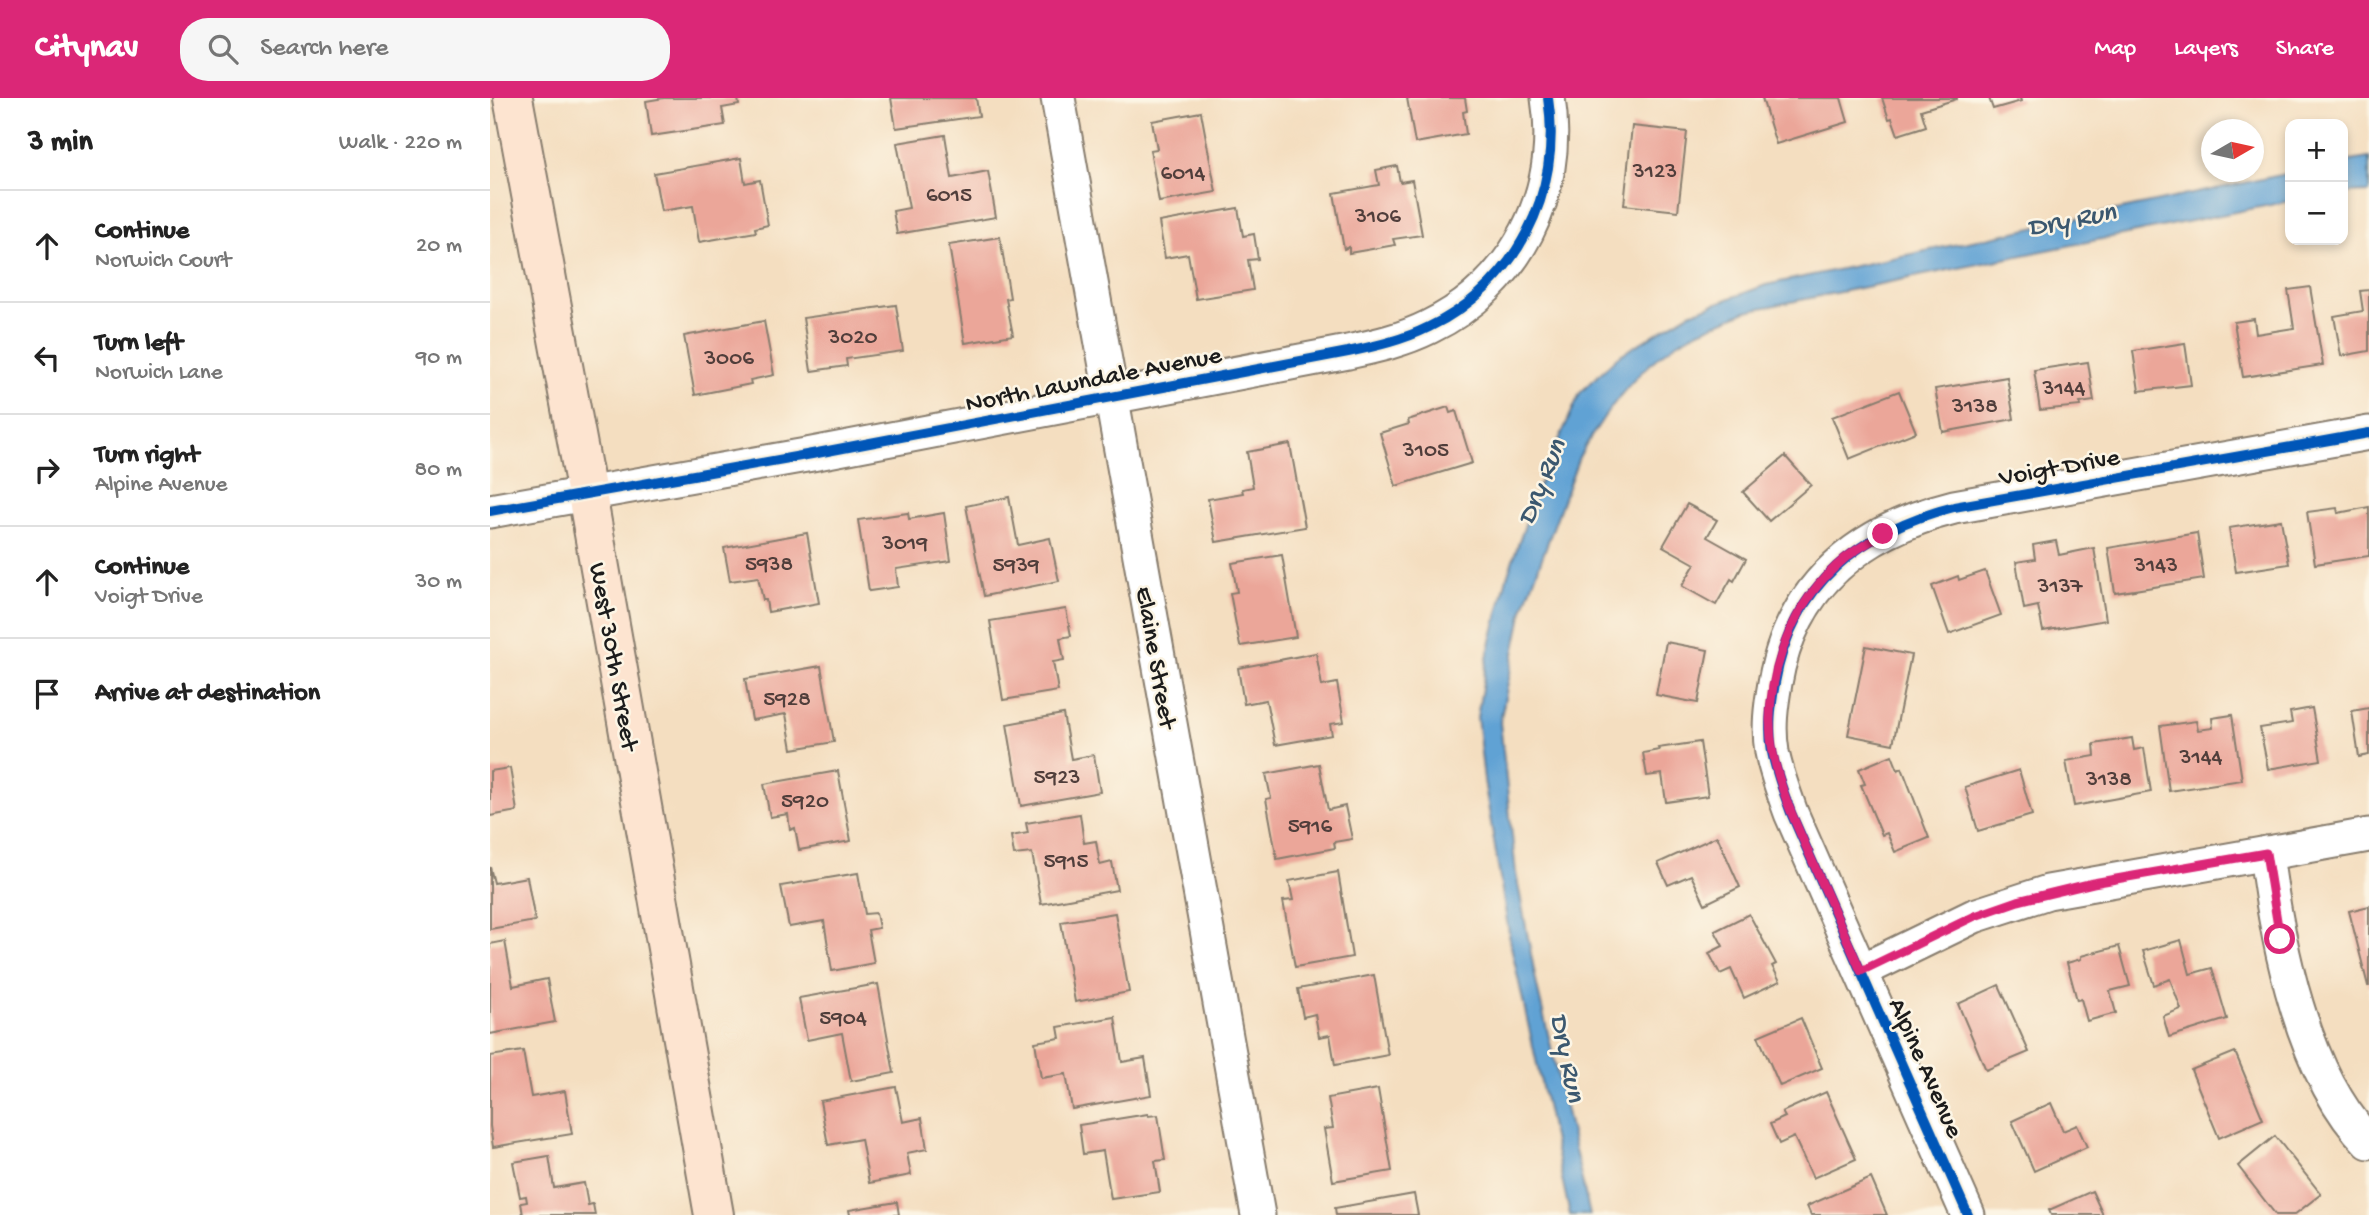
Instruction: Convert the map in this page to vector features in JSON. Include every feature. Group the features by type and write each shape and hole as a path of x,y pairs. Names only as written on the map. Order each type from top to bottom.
{"street":[{"name":"West 30th Street","path":"513,98 587,494 714,1215"},
{"name":"Elaine Street","path":"1058,98 1258,1215"},
{"name":"North Lawndale Avenue","path":"490,511 1376,347 1418,332 1456,311 1506,266 1518,249 1533,220 1546,177 1551,147 1548,98"},
{"name":"Voigt Drive","path":"1796,619 1822,580 1845,558 1890,530 1924,516 1954,507 2369,433"},
{"name":"Alpine Avenue","path":"1796,619 1776,676 1771,710 1772,750 1791,813 1968,1215"},
{"path":"1861,971 1964,921 2018,901 2083,885 2369,835"},
{"path":"2266,853 2280,939 2304,1025 2333,1093 2345,1114 2369,1142"}],"water":[{"path":"2369,158 2369,192 2348,193 2348,161"},
{"name":"Dry Run","path":"2285,174 2285,202 1746,311 1694,333 1670,348 1625,390 1600,423 1579,457 1523,610 1500,722 1516,873 1537,986 1590,1215 1570,1215 1511,946 1484,780 1477,717 1488,653 1507,577 1538,487 1580,393 1617,357 1690,313 1766,285 2248,182 2264,182 2264,179"}],"building":[{"path":"664,98 738,98 739,105 722,108 725,125 651,136 646,101"},
{"path":"891,98 976,98 979,116 896,128"},
{"path":"1407,98 1465,98 1467,111 1463,112 1466,134 1415,143"},
{"path":"1762,98 1841,98 1848,122 1776,144"},
{"path":"1882,98 1957,99 1921,110 1926,126 1898,135"},
{"path":"1989,98 2020,98 2021,101 1993,109"},
{"path":"1201,112 1216,192 1159,202 1150,150 1157,149 1152,121"},
{"path":"1632,126 1687,132 1678,211 1624,205"},
{"path":"945,135 952,178 988,171 996,217 897,234 893,211 909,208 897,143"},
{"path":"741,158 745,183 760,180 768,225 755,228 756,232 699,242 693,206 661,211 654,173"},
{"path":"1397,166 1400,182 1412,180 1422,235 1393,239 1395,245 1349,253 1349,247 1344,249 1334,193 1379,185 1376,170"},
{"path":"1238,208 1243,236 1254,234 1258,259 1248,260 1253,290 1196,299 1188,254 1165,258 1159,222"},
{"path":"1000,237 1010,298 1006,299 1013,335 965,343 949,245"},
{"path":"2310,287 2323,365 2243,377 2234,322 2254,319 2256,334 2294,328 2288,290"},
{"path":"2369,290 2369,351 2341,356 2334,316 2363,311 2360,291"},
{"path":"896,305 903,351 846,359 847,366 811,371 803,318"},
{"path":"764,321 774,375 750,380 751,384 695,395 684,336"},
{"path":"2185,343 2191,385 2139,391 2133,351"},
{"path":"2088,362 2094,401 2080,403 2081,406 2040,410 2034,370"},
{"path":"2007,377 2014,419 1943,432 1935,389"},
{"path":"1899,391 1916,432 1849,459 1832,417"},
{"path":"1448,407 1450,413 1456,411 1472,463 1396,486 1380,433 1409,424 1408,420"},
{"path":"1290,444 1305,527 1216,542 1208,499 1243,493 1242,489 1253,487 1247,452"},
{"path":"1785,456 1811,485 1769,521 1743,492"},
{"path":"1009,497 1018,545 1050,538 1059,581 984,596 966,506"},
{"path":"1687,504 1717,520 1707,537 1746,559 1716,605 1682,586 1695,564 1663,546"},
{"path":"2369,507 2369,556 2315,564 2307,512 2337,508 2338,513"},
{"path":"908,513 909,519 944,513 951,561 896,569 898,587 869,591 858,520"},
{"path":"2281,520 2289,564 2236,572 2229,528"},
{"path":"807,533 819,603 768,612 758,577 730,581 724,548"},
{"path":"2197,533 2204,579 2115,593 2108,548"},
{"path":"2056,541 2059,555 2094,548 2106,620 2043,631 2038,606 2024,609 2016,562 2035,559 2033,545"},
{"path":"1282,555 1296,637 1240,646 1230,593 1237,592 1232,563"},
{"path":"1985,571 2001,615 1949,634 1932,586 1958,576 1959,580"},
{"path":"1066,609 1071,636 1060,638 1064,660 1053,662 1058,691 1003,700 990,621"},
{"path":"1666,642 1708,650 1698,703 1656,695"},
{"path":"1866,646 1911,655 1893,744 1848,735"},
{"path":"1316,653 1322,686 1337,683 1344,722 1330,724 1332,735 1275,745 1266,700 1244,704 1238,668"},
{"path":"821,666 834,742 792,749 786,714 752,720 745,679"},
{"path":"2312,708 2321,760 2268,769 2260,728 2292,723 2290,712"},
{"path":"2369,708 2369,755 2359,757 2352,711"},
{"path":"1063,714 1071,759 1094,755 1100,792 1021,806 1007,724"},
{"path":"2232,715 2242,780 2169,791 2160,726 2196,721 2198,730 2213,728 2212,718"},
{"path":"2132,738 2134,750 2144,748 2151,792 2074,806 2066,761 2095,756 2094,744"},
{"path":"1700,742 1708,796 1666,802 1662,774 1647,776 1643,753"},
{"path":"1892,755 1898,770 1902,768 1929,838 1895,852 1887,833 1882,835 1861,785 1865,784 1859,769"},
{"path":"1319,764 1328,810 1345,806 1352,839 1334,842 1335,848 1277,859 1266,799 1271,798 1266,774"},
{"path":"510,768 517,811 490,816 490,771"},
{"path":"2019,770 2032,815 1978,831 1965,787"},
{"path":"838,771 851,841 799,850 795,828 790,830 788,814 770,817 764,784"},
{"path":"1080,814 1084,843 1096,841 1100,865 1112,862 1117,890 1041,904 1032,853 1014,855 1011,836 1028,833 1026,823"},
{"path":"1717,836 1740,887 1705,904 1691,875 1668,885 1658,863"},
{"path":"490,867 494,883 527,877 535,921 490,929"},
{"path":"1338,872 1352,957 1295,967 1283,901 1293,900 1289,881"},
{"path":"858,873 865,914 876,913 879,928 868,930 874,963 832,971 824,921 789,927 781,886"},
{"path":"2369,906 2369,986 2368,986 2349,911"},
{"path":"1115,913 1129,992 1075,1002 1061,922"},
{"path":"1749,914 1776,964 1772,966 1780,981 1744,998 1731,969 1720,974 1709,953 1723,946 1715,931"},
{"path":"2181,940 2190,974 2212,968 2227,1019 2169,1037 2163,1016 2181,1009 2170,979 2154,985 2143,951"},
{"path":"505,941 513,986 547,979 555,1022 490,1034 490,944"},
{"path":"2119,946 2130,986 2110,991 2116,1013 2087,1021 2081,999 2077,1000 2067,963 2081,959 2081,956"},
{"path":"1374,975 1388,1055 1335,1065 1330,1035 1319,1037 1315,1014 1303,1017 1298,989"},
{"path":"878,984 894,1073 851,1081 842,1033 807,1040 799,998"},
{"path":"1999,985 2029,1052 1986,1070 1958,1004"},
{"path":"1115,1017 1122,1062 1145,1058 1151,1095 1072,1109 1066,1074 1041,1078 1035,1042 1060,1038 1058,1027"},
{"path":"1801,1018 1822,1068 1780,1086 1758,1036"},
{"path":"523,1051 531,1097 565,1091 572,1134 493,1147 490,1126 490,1056"},
{"path":"2235,1052 2263,1119 2219,1138 2191,1070"},
{"path":"896,1087 903,1122 922,1118 927,1149 907,1153 911,1175 869,1183 861,1139 828,1145 820,1101"},
{"path":"1378,1089 1392,1171 1333,1181 1324,1129 1333,1128 1328,1098"},
{"path":"1826,1092 1856,1159 1813,1178 1794,1137 1779,1144 1770,1124 1785,1117 1782,1112"},
{"path":"2051,1103 2063,1131 2077,1125 2087,1147 2034,1171 2012,1121"},
{"path":"1148,1114 1158,1115 1165,1160 1155,1161 1160,1192 1111,1199 1103,1151 1083,1154 1079,1125"},
{"path":"2275,1136 2321,1194 2294,1215 2276,1215 2238,1166"},
{"path":"549,1156 554,1188 584,1183 588,1205 593,1204 595,1215 523,1215 521,1203 527,1202 526,1196 520,1197 513,1162"},
{"path":"1871,1178 1887,1215 1811,1215 1807,1206"},
{"path":"2092,1191 2103,1215 2051,1215 2049,1210"},
{"path":"1414,1194 1418,1215 1336,1215 1335,1208"},
{"path":"897,1202 899,1215 850,1215 849,1210"}],"cycle path":[{"path":"490,511 812,454 1348,352 1409,336 1460,309 1486,287 1509,261 1527,232 1540,201 1548,168 1551,133 1548,98"},
{"path":"1968,1215 1791,813 1776,768 1770,734 1772,700 1784,648 1797,617 1815,590 1836,566 1890,530 1921,517 1954,507 2369,433"}],"route":[{"path":"1883,534 1857,549 1833,568 1804,605 1789,633 1780,661 1770,728 1776,767 1791,813 1861,971 1975,916 2018,901 2093,883 2266,853 2280,939"}]}
